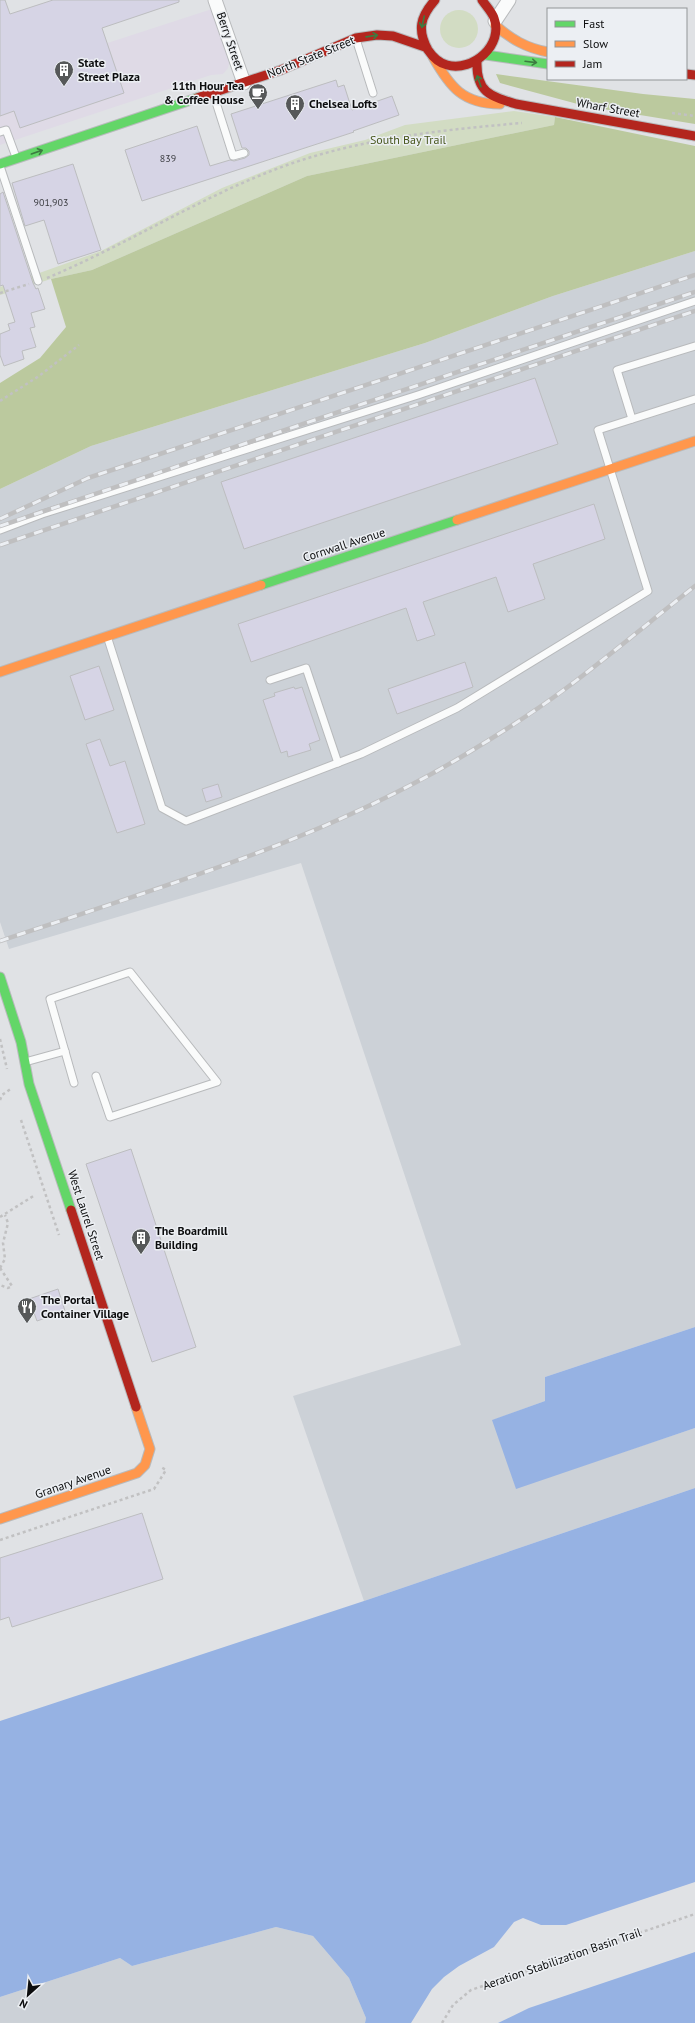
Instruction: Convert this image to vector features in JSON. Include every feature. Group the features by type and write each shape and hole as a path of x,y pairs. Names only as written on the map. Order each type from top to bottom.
{"street":[{"name":"Berry Street","path":"215,0 244,83"},
{"path":"435,0 426,10 422,21 421,35 425,47 445,79 469,98 481,103 516,104"},
{"path":"432,57 442,64 454,67 466,66 477,62 486,55 493,44 496,33 495,23 490,10 482,0"},
{"path":"495,23 509,0"},
{"path":"495,23 520,44 531,49 547,52"},
{"name":"North State Street","path":"0,165 281,70 356,38 377,35 393,36 425,47"},
{"path":"486,55 547,64"},
{"path":"477,62 477,77 483,90 491,96 516,104"},
{"name":"Wharf Street","path":"516,104 695,136"},
{"name":"Cornwall Avenue","path":"0,672 695,441"},
{"name":"West Laurel Street","path":"0,977 21,1042 29,1084 150,1449 148,1459"},
{"name":"Granary Avenue","path":"0,1519 136,1473 148,1459"}],"lane":[{"path":"356,38 373,93"},
{"path":"213,93 233,156 244,153"},
{"path":"0,132 6,130 16,159"},
{"path":"0,165 38,281"},
{"path":"0,530 42,514 418,395 695,301"},
{"path":"632,419 617,370 695,346"},
{"path":"107,636 162,808 186,821 361,754 457,708 648,591 598,430 695,399"},
{"path":"270,680 306,668 338,763"},
{"path":"74,1084 50,999 130,972 217,1082 110,1117 96,1076"},
{"path":"25,1062 65,1051"}],"path":[{"path":"86,261 241,184 278,168 329,151 413,135 504,125"},
{"path":"0,401 39,376 79,345"},
{"path":"0,1100 2,1095 12,1088"},
{"path":"0,1217 35,1195"},
{"path":"0,1285 8,1288 12,1286 0,1268 5,1259 3,1242 8,1223 5,1215"},
{"path":"0,1540 154,1489 166,1470"},
{"name":"Aeration Stabilization Basin Trail","path":"442,2023 453,2005 465,1993 695,1914"}],"shaded area":[{"path":"212,9 230,60 228,68 223,74 211,75 0,145 0,78"},
{"path":"695,251 695,1327 545,1377 545,1401 493,1420 516,1488 695,1428 695,1488 364,1601 293,1396 461,1345 301,863 9,949 0,922 0,489 91,446 425,343 553,296"},
{"path":"276,1927 313,1936 349,1978 366,2018 365,2023 0,2023 0,1997 120,1958 132,1966"}],"green space":[{"path":"455,10 463,10 473,15 477,22 477,36 473,43 463,48 455,48 445,43 443,40 440,33 440,25 445,15 448,13"},
{"path":"496,74 643,94 695,99 695,124 585,106 500,83"},
{"name":"South Bay Trail","path":"514,111 555,117 554,125 307,176 92,270 51,279 0,295 0,287 101,251 222,188 310,153 365,140 405,125"},
{"path":"555,117 695,146 695,251 553,296 425,343 91,446 0,489 0,383 40,358 66,327 51,279 92,270 307,176 554,125"}],"water":[{"path":"695,1327 695,1428 516,1489 492,1420 545,1401 545,1377"},
{"path":"695,1488 695,1882 566,1925 541,1925 523,1918 514,1922 494,1947 459,1966 444,1977 432,1989 411,2023 365,2023 366,2018 349,1978 313,1936 276,1927 132,1966 120,1958 0,1997 0,1721 364,1601"},
{"path":"695,1952 695,2023 498,2023 529,2008"}],"building":[{"path":"0,0 5,0 10,14 53,0 179,0 179,2 102,28 124,93 20,128 14,111 0,116"},
{"path":"336,80 338,87 344,85 352,110 392,96 399,115 353,131 354,132 142,201 125,150 197,126 210,166 230,160 234,161 245,158 249,155 249,151 246,148 242,148 231,114"},
{"path":"73,164 101,250 58,264 44,220 25,226 12,183"},
{"path":"3,192 33,283 36,289 38,288 45,309 31,313 35,327 30,328 36,347 22,351 24,359 4,366 0,355 0,334 10,330 8,324 15,322 3,285 0,286 0,194"},
{"path":"535,378 558,444 244,549 221,482"},
{"path":"594,504 605,539 533,564 545,599 508,612 496,577 423,602 435,635 417,641 406,608 251,662 238,624"},
{"path":"465,662 473,687 397,714 388,689"},
{"path":"99,666 114,710 85,720 70,676"},
{"path":"294,687 295,689 302,687 320,740 309,744 311,750 288,757 287,751 281,753 263,700 275,696 274,693"},
{"path":"100,739 110,766 125,761 145,824 117,833 86,744"},
{"path":"218,784 222,797 206,802 202,789"},
{"name":"The Boardmill Building","path":"131,1149 196,1347 152,1362 86,1164"},
{"path":"58,1289 65,1311 37,1321 29,1299"},
{"path":"142,1513 163,1579 12,1627 9,1617 0,1620 0,1558"}],"railway":[{"path":"0,519 88,478 695,275"},
{"path":"0,526 695,292"},
{"path":"0,545 695,311"},
{"path":"0,941 175,883 233,862 347,816 402,789 470,752 538,708 598,664 695,586"}],"traffic: fast":[{"path":"486,55 547,64"},
{"path":"0,164 197,98"},
{"path":"261,585 457,520"},
{"path":"0,977 21,1042 29,1084 71,1210"}],"traffic: slow":[{"path":"495,25 507,35 519,42 547,52"},
{"path":"433,57 445,77 459,92 476,101 500,104"},
{"path":"457,520 695,441"},
{"path":"0,672 261,585"},
{"path":"0,1519 137,1473 145,1465 150,1449 136,1407"}],"traffic: jam":[{"path":"435,0 423,18 421,30 422,36 428,50 434,57 444,64 457,66 476,60 484,54 495,38 496,28 494,18 482,0"},
{"path":"197,98 281,70 356,38 377,35 393,36 425,47"},
{"path":"477,62 477,72 482,86 492,95 507,101 516,104 695,136"},
{"path":"687,74 695,75"},
{"path":"71,1210 136,1407"}],"place":[{"name":"State Street Plaza","path":"64,87"},
{"name":"11th Hour Tea & Coffee House","path":"258,110"},
{"name":"Chelsea Lofts","path":"295,121"},
{"name":"The Boardmill Building","path":"141,1255"},
{"name":"The Portal Container Village","path":"27,1324"}]}
